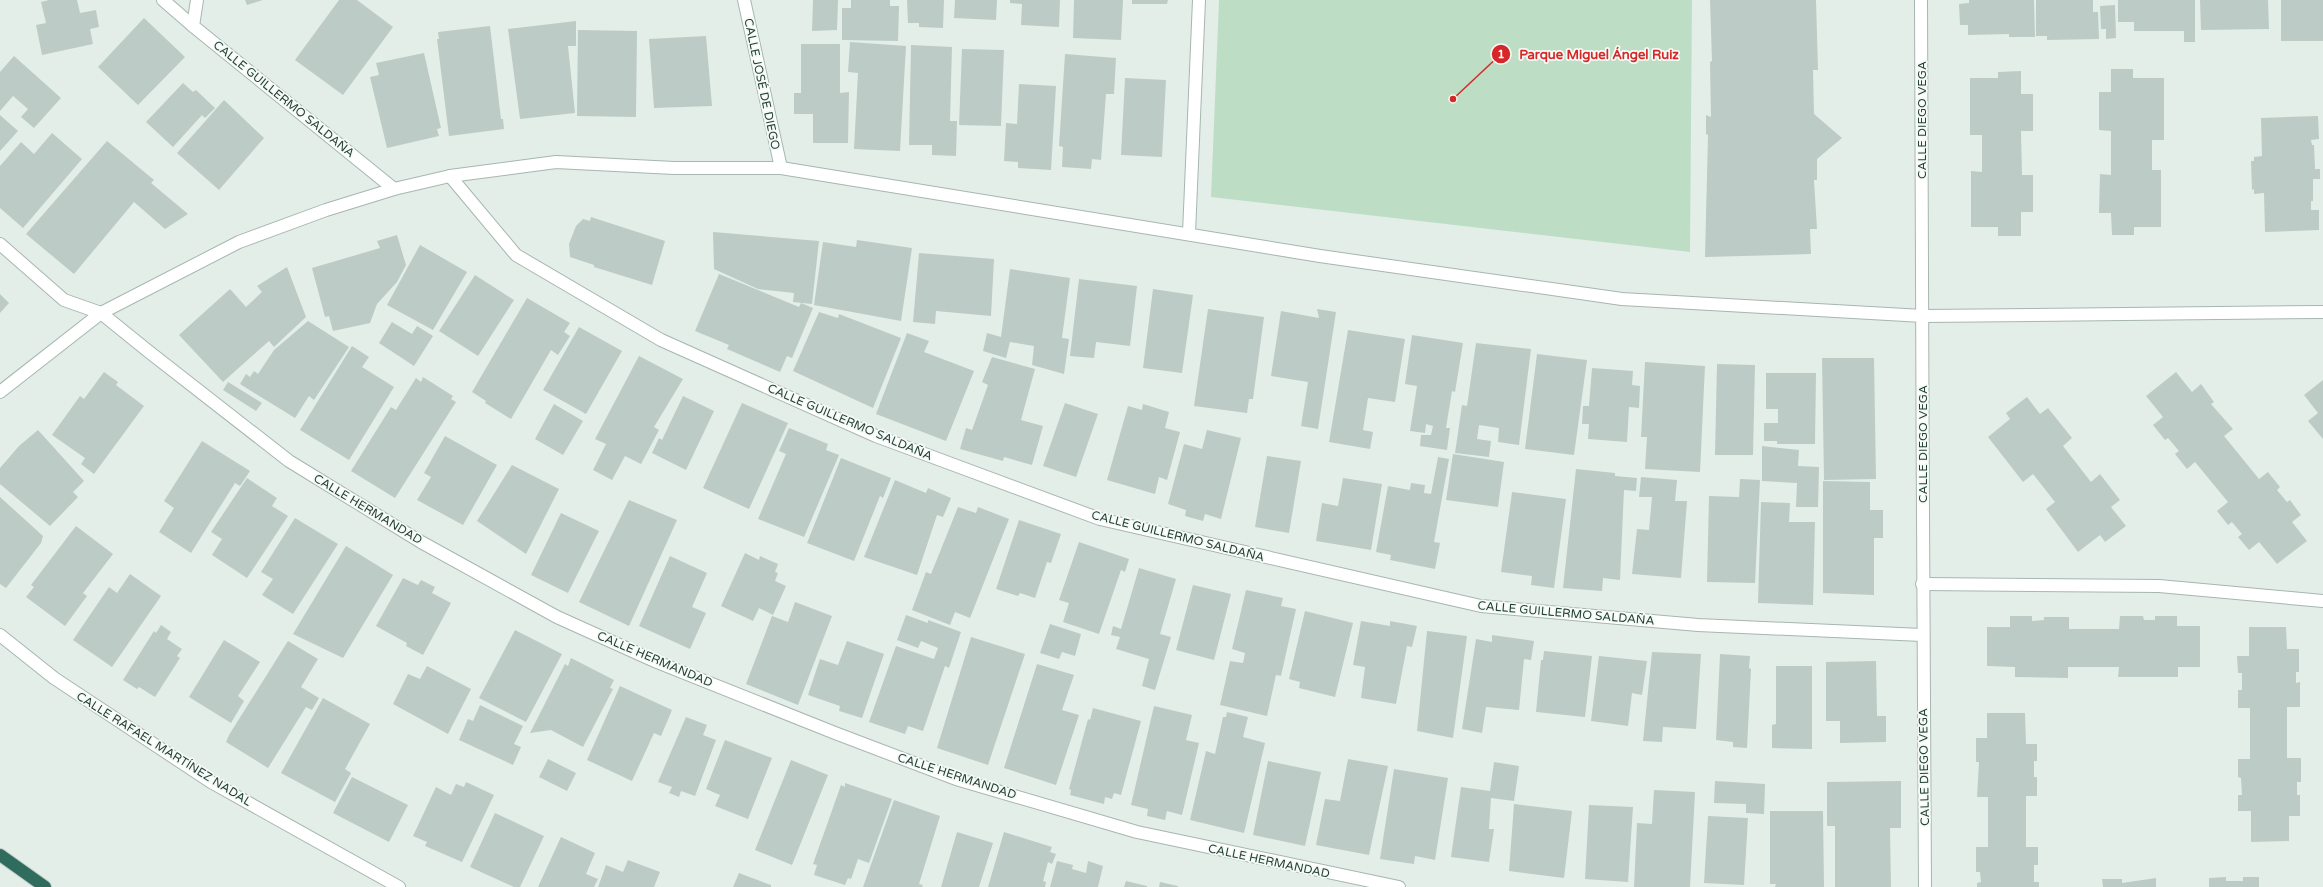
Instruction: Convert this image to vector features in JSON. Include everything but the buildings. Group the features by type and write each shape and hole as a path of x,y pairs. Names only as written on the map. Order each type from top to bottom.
{"highway":[{"path":"0,855 45,887"}],"street":[{"name":"CALLE GUILLERMO SALDAÑA","path":"163,0 394,189"},
{"path":"193,26 197,0"},
{"name":"CALLE JOSÉ DE DIEGO","path":"744,0 781,168"},
{"path":"1188,233 1199,0"},
{"name":"CALLE DIEGO VEGA","path":"1921,0 1924,316 1922,635 1925,887"},
{"path":"0,392 101,313 239,242 326,210 394,189 450,176 556,162 674,168 781,168 1188,233 1320,256 1622,299 1924,316 2323,312"},
{"name":"CALLE GUILLERMO SALDAÑA","path":"450,176 516,255 661,340 876,436 1100,519 1481,606 1698,625 1922,635"},
{"name":"CALLE HERMANDAD","path":"0,244 64,300 101,313 148,352 289,461 421,542 557,617 657,662 835,733 956,779 1137,832 1399,887"},
{"path":"1922,584 2159,586 2323,601"},
{"name":"CALLE RAFAEL MARTÍNEZ NADAL","path":"0,635 54,678 211,782 398,887"}],"green space":[{"path":"1219,0 1692,0 1690,252 1211,197"}],"place":[{"name":"Parque Miguel Ángel Ruiz","path":"1453,99"}]}
